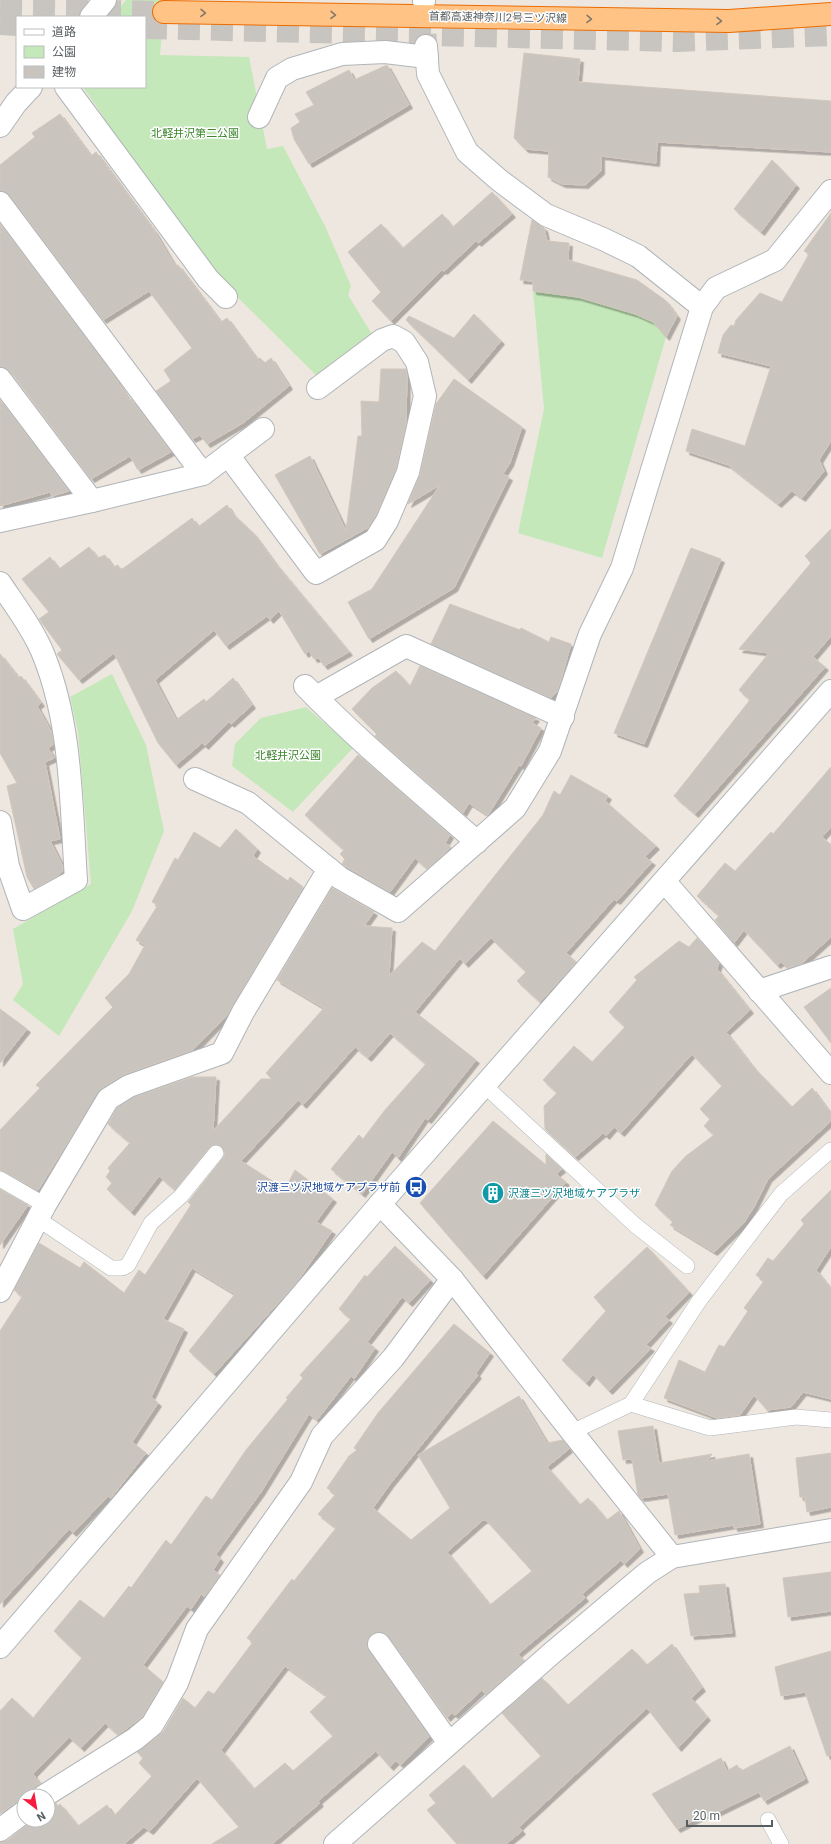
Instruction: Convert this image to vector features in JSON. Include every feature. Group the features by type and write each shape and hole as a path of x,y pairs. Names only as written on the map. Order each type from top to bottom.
{"highway":[{"name":"首都高速神奈川2号三ツ沢線","path":"164,12 729,21 831,14"}],"street":[{"path":"92,16 105,0"},
{"path":"259,117 277,78 292,69 342,54 426,51 428,74 467,152 499,180 546,215 603,239 638,256 702,307"},
{"path":"0,126 16,103 30,88"},
{"path":"67,88 208,279 226,297"},
{"path":"196,779 248,803 340,878 398,911 514,808 550,752 590,634 622,568 702,307 716,288 775,260 831,191"},
{"path":"0,203 204,474"},
{"path":"228,456 316,573 375,540 387,521 408,472 418,432 425,396 417,362 404,342 393,336 382,340 318,388"},
{"path":"0,379 92,500"},
{"path":"0,521 204,474 263,429"},
{"path":"0,583 17,608 44,655 57,699 66,737 76,880 23,910 8,866 0,822"},
{"path":"477,842 377,755 310,692 406,646 563,717"},
{"path":"0,1647 380,1204 665,882 831,691"},
{"path":"0,1292 42,1212 108,1099 129,1086 222,1053 243,1012 329,869"},
{"path":"665,882 831,1073"},
{"path":"759,991 831,967"},
{"path":"380,1204 452,1279 672,1557"},
{"path":"56,1788 135,1739 152,1725 177,1683 197,1629 301,1482 322,1436 392,1358 452,1279"},
{"path":"335,1844 449,1743 647,1573 672,1557 831,1530"},
{"path":"379,1644 449,1743"},
{"path":"0,1830 16,1818"}],"lane":[{"path":"484,1085 635,1224 687,1266"},
{"path":"572,1432 631,1404 699,1301 781,1194 831,1150"},
{"path":"0,1178 110,1268 122,1268 128,1265 152,1223 181,1196 216,1153"},
{"path":"631,1404 710,1428 796,1417 831,1420"},
{"path":"768,1820 781,1844"}],"green space":[{"name":"北軽井沢第二公園","path":"126,0 165,0 160,55 249,57 267,149 283,146 325,226 351,286 348,295 373,336 318,377 214,274 109,131 103,116 84,88 146,88 146,16 113,16"},
{"path":"533,291 594,301 624,309 653,322 666,337 602,558 518,533 544,409"},
{"path":"112,674 146,745 164,831 132,911 59,1036 13,1000 23,984 13,929 91,884 78,732 70,697"},
{"name":"北軽井沢公園","path":"306,707 353,748 293,812 232,766 235,744 261,718"}],"building":[{"path":"524,53 580,59 578,82 831,101 831,152 657,142 656,163 601,156 601,171 585,185 562,184 548,177 549,151 525,149 514,138"},
{"path":"387,65 409,105 309,164 294,139 291,128 300,122 295,114 314,105 306,92 349,70 354,80"},
{"path":"60,114 91,156 96,152 155,232 175,266 178,265 221,322 227,318 257,359 260,358 265,363 271,358 289,386 243,423 207,444 200,435 192,439 156,391 171,381 164,370 192,348 149,291 103,320 10,196 0,191 0,165 35,137 32,133"},
{"path":"772,160 796,185 761,232 734,209"},
{"path":"492,192 512,214 478,243 476,241 444,271 442,270 391,321 372,301 381,292 348,252 381,224 403,248 442,214 453,227"},
{"path":"831,213 831,441 819,460 824,471 802,498 792,491 778,504 728,465 686,451 692,429 745,446 771,366 718,353 723,335 731,325 734,326 736,320 760,293 782,302 809,254 804,251"},
{"path":"532,220 544,228 547,241 569,243 568,260 637,280 665,300 677,316 666,337 653,322 635,314 578,297 533,291 533,281 520,280"},
{"path":"0,224 107,366 129,400 131,399 171,452 138,470 130,456 91,479 10,371 0,367"},
{"path":"474,314 501,341 468,380 406,320 409,316 454,338"},
{"path":"381,369 406,369 407,373 406,424 396,468 376,515 369,527 320,554 275,475 310,456 346,531 358,436 362,436 361,401 379,402"},
{"path":"454,379 522,427 510,463 503,474 509,477 454,588 369,639 348,602 372,589 440,485 408,504 420,475 436,404"},
{"path":"0,400 69,491 52,496 50,492 0,506"},
{"path":"227,505 233,514 253,533 275,563 349,652 324,666 319,658 314,659 309,651 305,654 279,611 270,620 267,616 226,646 214,630 155,680 176,720 204,699 206,702 233,678 252,705 231,724 229,722 205,746 202,743 176,765 158,743 114,653 79,680 57,654 62,650 39,619 49,612 22,579 50,557 59,569 89,547 98,558 105,555 113,567 118,565 121,570 192,518 198,527"},
{"path":"831,529 831,636 813,657 825,667 695,814 674,796 750,700 739,690 769,653 739,649 811,563 805,556"},
{"path":"691,548 721,559 644,744 614,733"},
{"path":"450,604 520,630 521,628 549,642 551,637 571,644 558,690 551,698 431,644"},
{"path":"0,654 19,678 21,676 41,703 37,706 52,733 53,745 48,748 54,758 45,762 60,839 50,841 63,867 63,871 59,875 34,889 27,877 7,786 17,783 0,753"},
{"path":"420,666 536,718 532,723 541,728 521,766 519,765 488,815 469,803 463,813 375,736 377,734 352,709 372,688 396,671 410,686"},
{"path":"358,755 450,835 445,843 451,847 427,869 415,858 390,892 342,864 345,859 340,854 344,850 305,815"},
{"path":"831,767 831,827 822,837 831,845 831,937 801,964 787,968 781,962 777,965 744,930 734,943 715,920 719,916 697,896 725,863 735,871 771,832 773,834"},
{"path":"571,775 608,796 605,801 656,846 645,857 652,862 617,901 614,899 566,953 576,962 540,1002 517,981 526,972 491,938 465,964 460,958 415,1012 476,1060 428,1120 425,1118 398,1158 392,1152 362,1194 331,1169 359,1135 363,1139 385,1110 426,1064 390,1033 368,1058 355,1047 303,1105 298,1100 241,1161 285,1189 295,1170 333,1199 316,1222 332,1231 297,1282 214,1374 189,1351 235,1294 192,1268 163,1319 184,1329 151,1397 158,1403 132,1442 146,1453 111,1498 108,1496 73,1533 69,1529 0,1604 0,1331 22,1297 14,1290 39,1243 80,1268 84,1262 124,1293 139,1270 145,1275 191,1205 188,1202 225,1155 221,1146 212,1145 175,1190 159,1176 131,1212 107,1189 112,1183 106,1177 110,1171 108,1168 130,1143 108,1124 117,1108 134,1097 192,1077 216,1077 213,1131 261,1079 272,1079 266,1073 324,1008 277,980 332,888 374,912 364,926 392,928 389,976 422,942 435,951 543,815 554,791 560,795"},
{"path":"236,829 257,849 253,856 288,881 290,877 303,887 228,1014 193,1050 125,1074 101,1089 38,1190 0,1170 0,1130 40,1088 36,1085 113,1007 105,998 129,974 145,945 136,940 158,905 152,902 175,858 178,860 194,832 220,848"},
{"path":"697,938 719,963 717,969 750,1010 726,1032 753,1067 792,1107 812,1088 831,1114 831,1121 768,1179 754,1207 743,1224 714,1252 670,1225 673,1222 655,1205 672,1171 686,1156 714,1135 704,1126 710,1119 700,1109 722,1086 692,1054 621,1133 614,1127 606,1136 603,1133 575,1157 545,1129 544,1106 557,1093 543,1080 574,1046 592,1062 625,1027 609,1012 637,980 634,977 679,941 689,947"},
{"path":"831,988 831,1043 804,1007"},
{"path":"0,1009 27,1029 0,1063"},
{"name":"沢渡三ツ沢地域ケアプラザ","path":"493,1121 546,1165 546,1154 562,1169 556,1174 566,1182 483,1276 420,1203"},
{"path":"0,1189 28,1205 0,1245"},
{"path":"831,1190 831,1247 816,1270 831,1289 831,1399 803,1392 791,1407 767,1410 754,1395 740,1415 717,1418 664,1398 679,1360 705,1372 719,1345 724,1347 748,1311 744,1308 764,1281 756,1275 768,1258 773,1261 804,1224 801,1220"},
{"path":"395,1246 430,1280 409,1303 402,1297 367,1342 375,1348 354,1379 351,1376 317,1420 309,1414 261,1492 216,1554 220,1559 213,1570 220,1575 204,1597 201,1594 191,1609 187,1606 143,1665 163,1682 142,1717 118,1735 105,1723 81,1748 69,1737 33,1774 40,1784 35,1788 16,1788 16,1802 0,1814 0,1711 12,1698 33,1718 82,1658 54,1631 80,1600 104,1618 129,1586 131,1588 166,1540 171,1545 206,1496 212,1500 246,1450 288,1399 286,1398 303,1378 300,1375 351,1319 339,1309 365,1275 367,1277"},
{"path":"647,1247 689,1292 665,1317 669,1320 646,1345 651,1348 609,1391 593,1374 586,1383 562,1360 606,1311 594,1297"},
{"path":"454,1324 490,1353 476,1373 478,1375 390,1484 373,1508 411,1540 450,1508 418,1455 519,1396 547,1443 563,1440 569,1449 547,1467 580,1505 588,1498 607,1520 619,1511 640,1549 624,1564 621,1560 582,1594 585,1598 518,1654 524,1661 486,1695 482,1690 455,1715 452,1713 447,1718 389,1637 385,1633 378,1632 372,1634 368,1639 367,1645 369,1651 429,1737 401,1765 396,1761 390,1767 376,1751 318,1801 320,1803 272,1844 212,1844 239,1827 197,1778 150,1831 144,1827 124,1844 0,1844 0,1842 8,1840 23,1828 56,1828 56,1803 58,1806 60,1804 78,1826 107,1805 114,1816 152,1776 139,1763 143,1758 137,1752 163,1732 183,1698 195,1708 208,1691 214,1694 253,1642 247,1638 292,1579 294,1581 336,1528 318,1514 336,1494 327,1488 349,1456 357,1450 354,1448 378,1413","holes":["483,1520 486,1520 532,1571 490,1605 447,1552","285,1666 327,1696 310,1712 333,1736 293,1771 285,1763 254,1789 221,1750"]},
{"path":"653,1426 659,1463 712,1454 707,1461 749,1454 760,1524 734,1528 734,1525 675,1535 668,1494 641,1498 638,1495 632,1459 623,1460 618,1431"},
{"path":"831,1453 831,1507 807,1512 805,1497 800,1497 796,1458"},
{"path":"831,1572 831,1611 788,1617 783,1578"},
{"path":"725,1584 732,1633 691,1636 684,1594 700,1593 699,1586"},
{"path":"672,1644 702,1688 691,1698 707,1717 678,1748 647,1708 519,1827 522,1831 506,1844 457,1844 427,1810 436,1803 429,1795 464,1765 492,1799 541,1756 502,1713 542,1678 568,1705 632,1649 647,1665"},
{"path":"831,1651 831,1755 827,1756 805,1692 781,1696 775,1667"},
{"path":"790,1746 805,1779 764,1801 759,1792 708,1817 706,1814 677,1829 652,1794 721,1758 727,1771 737,1765 741,1771"}],"tunnel":[{"path":"424,1 426,46"},
{"path":"0,9 164,12"},
{"path":"0,24 16,25"},
{"path":"146,28 677,41 831,35"}],"place":[{"name":"沢渡三ツ沢地域ケアプラザ前","path":"416,1187"},
{"name":"沢渡三ツ沢地域ケアプラザ","path":"493,1193"}]}
